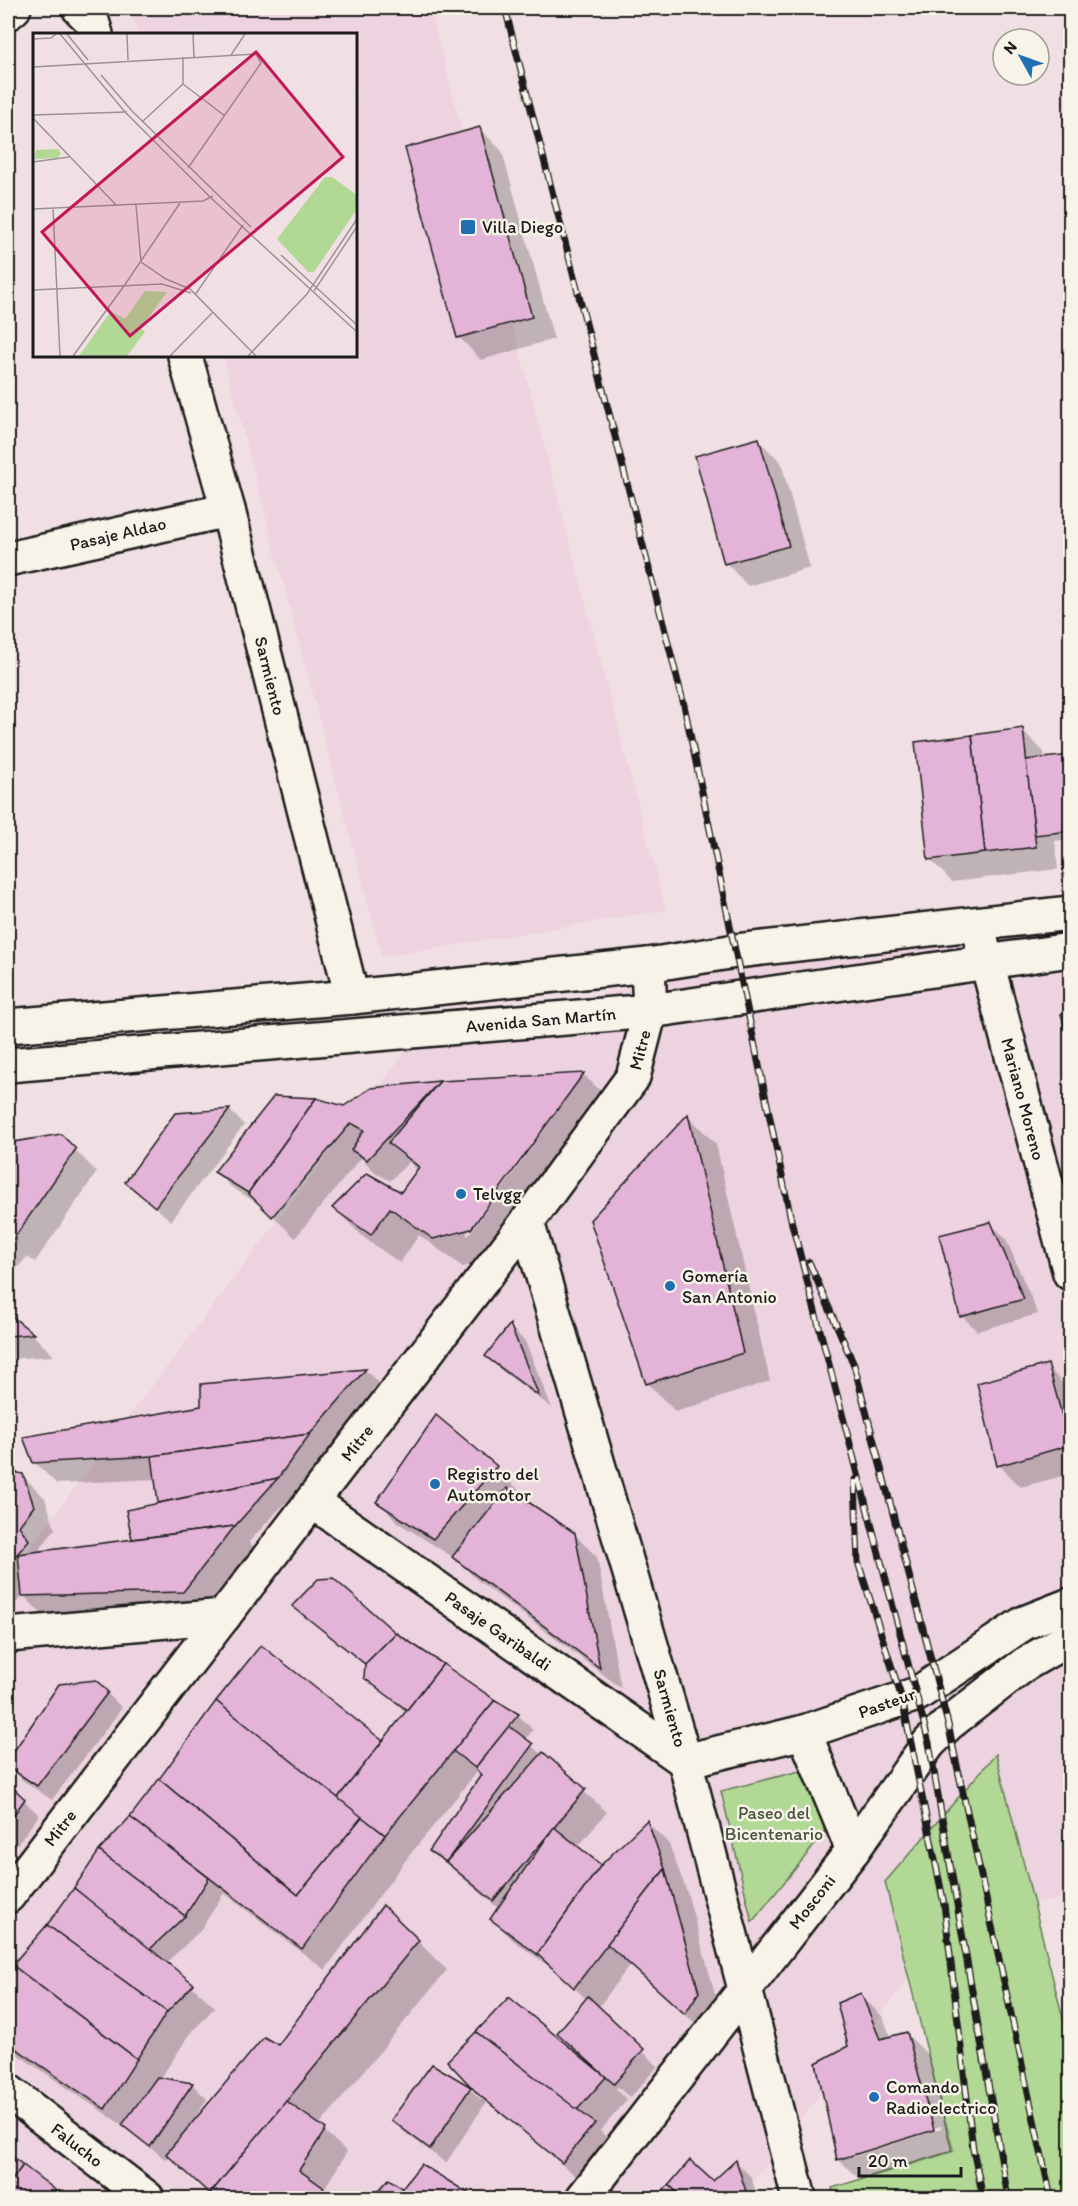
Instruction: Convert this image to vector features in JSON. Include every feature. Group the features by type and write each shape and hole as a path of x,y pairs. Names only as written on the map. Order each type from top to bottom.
{"street":[{"path":"8,13 14,8"},
{"path":"79,8 92,21 96,33"},
{"name":"Sarmiento","path":"185,357 228,510 352,997"},
{"name":"Pasaje Aldao","path":"8,559 228,510"},
{"path":"8,1026 352,997 648,965 736,951 1071,913"},
{"name":"Mariano Moreno","path":"977,925 1071,1274"},
{"name":"Avenida San Martín","path":"8,1065 650,1011 1071,950"},
{"name":"Mitre","path":"8,1896 527,1222 633,1077 650,1011 648,965"},
{"name":"Sarmiento","path":"527,1222 685,1761 799,2199"},
{"name":"Pasaje Garibaldi","path":"312,1501 685,1761"},
{"name":"Pasteur","path":"685,1761 804,1732 917,1694 1024,1623 1071,1605"},
{"path":"8,1635 224,1616"},
{"name":"Mosconi","path":"583,2199 853,1850 929,1743 948,1724 1025,1664 1071,1638"},
{"path":"804,1732 853,1850"},
{"name":"Falucho","path":"8,2091 147,2199"}],"shaded area":[{"path":"131,8 430,8 666,910 382,957 223,357 357,357 357,33 138,33"},
{"path":"1070,897 1070,1898 958,1914 741,2198 8,2198 8,1576 422,1030"}],"green space":[{"path":"996,1754 1070,2046 1070,2198 835,2198 832,2188 952,2151 885,1882"},
{"name":"Paseo del Bicentenario","path":"800,1771 826,1831 752,1922 721,1791"}],"building":[{"path":"480,127 532,317 457,338 405,148"},
{"path":"759,438 789,546 724,564 695,456"},
{"path":"1023,728 1036,847 985,853 972,735"},
{"path":"972,735 985,853 928,860 915,742"},
{"path":"1070,755 1070,831 1035,835 1026,760"},
{"path":"1070,1013 1070,1046 1061,1014"},
{"path":"584,1073 471,1229 433,1239 390,1208 371,1235 332,1208 367,1173 401,1192 419,1167 388,1143 440,1081"},
{"path":"440,1081 367,1160 351,1150 364,1130 351,1123 272,1217 248,1193 316,1098 344,1106 371,1088"},
{"path":"274,1096 316,1098 248,1193 214,1172"},
{"path":"230,1109 155,1207 125,1182 175,1113"},
{"name":"Gomería San Antonio","path":"688,1114 743,1353 646,1384 590,1220"},
{"path":"61,1134 76,1149 12,1241 8,1238 8,1143"},
{"path":"991,1222 1024,1299 960,1317 939,1235"},
{"path":"8,1313 34,1334 8,1336"},
{"path":"510,1324 539,1396 485,1356"},
{"path":"1048,1364 1070,1445 997,1466 977,1383"},
{"path":"366,1369 310,1434 152,1456 33,1463 23,1437 201,1406 201,1384"},
{"name":"Registro del Automotor","path":"436,1415 497,1466 433,1539 376,1502"},
{"path":"310,1434 278,1478 158,1503 152,1456"},
{"path":"8,1471 23,1474 34,1506 19,1526 29,1540 8,1565"},
{"path":"278,1478 235,1526 132,1539 126,1510"},
{"path":"507,1488 575,1533 600,1668 452,1557"},
{"path":"235,1526 183,1592 22,1596 18,1554"},
{"path":"333,1578 396,1633 365,1664 292,1606 318,1579"},
{"path":"396,1633 443,1664 407,1710 364,1678 365,1664"},
{"path":"261,1645 383,1741 337,1799 216,1701"},
{"path":"443,1664 495,1700 385,1835 337,1799"},
{"path":"96,1680 108,1692 37,1786 8,1767 8,1760 59,1684"},
{"path":"495,1700 519,1714 475,1768 453,1751"},
{"path":"216,1701 362,1817 298,1895 159,1779"},
{"path":"509,1726 533,1744 446,1862 429,1851 481,1775 475,1768"},
{"path":"543,1752 586,1789 493,1901 446,1862"},
{"path":"159,1779 298,1895 362,1817 385,1835 302,1949 130,1817"},
{"path":"8,1783 25,1799 8,1823"},
{"path":"130,1817 209,1878 185,1916 99,1851"},
{"path":"647,1820 665,1869 574,1988 537,1954 601,1865"},
{"path":"554,1827 601,1865 537,1954 490,1919"},
{"path":"99,1851 185,1916 148,1951 74,1888"},
{"path":"665,1869 699,1992 685,2014 607,1944"},
{"path":"74,1888 194,1984 167,2012 47,1925"},
{"path":"383,1905 419,1940 210,2194 166,2154 264,2037 278,2045"},
{"path":"47,1925 167,2012 137,2059 12,1965"},
{"path":"12,1965 137,2059 105,2109 8,2043 8,1971"},
{"name":"Comando Radioelectrico","path":"861,1993 880,2039 907,2032 934,2130 837,2160 816,2063 848,2046 837,2003"},
{"path":"588,1996 644,2049 614,2084 557,2033"},
{"path":"509,1997 606,2077 577,2110 476,2032"},
{"path":"476,2032 595,2123 562,2163 478,2094 447,2061"},
{"path":"432,2064 471,2087 430,2149 391,2120"},
{"path":"157,2077 193,2083 150,2147 122,2125"},
{"path":"286,2101 326,2129 299,2170 324,2188 318,2198 281,2198 277,2196 274,2198 216,2198 210,2194"},
{"path":"8,2153 23,2165 8,2186"},
{"path":"690,2160 713,2181 736,2160 748,2198 683,2198 669,2185"},
{"path":"421,2164 476,2198 394,2198"},
{"path":"23,2165 66,2198 8,2198 8,2186"},
{"path":"389,2179 402,2188 394,2198 372,2198"},
{"path":"669,2185 683,2198 656,2198"}],"railway":[{"path":"505,8 684,705 792,1224 929,1743 1008,2198"},
{"path":"809,1262 854,1365 948,1724 1051,2198"},
{"path":"855,1480 858,1562 902,1699 944,1904 973,2149 983,2198"}],"place":[{"name":"Villa Diego","path":"468,227"},
{"name":"Telvgg","path":"461,1194"},
{"name":"Gomería San Antonio","path":"670,1286"},
{"name":"Registro del Automotor","path":"435,1484"},
{"name":"Comando Radioelectrico","path":"874,2097"}]}
